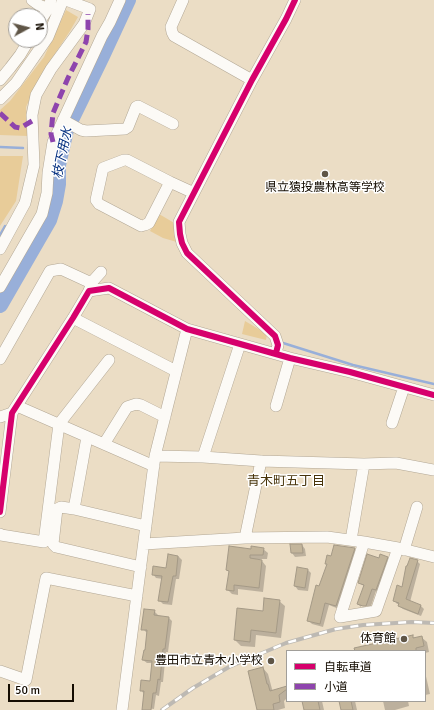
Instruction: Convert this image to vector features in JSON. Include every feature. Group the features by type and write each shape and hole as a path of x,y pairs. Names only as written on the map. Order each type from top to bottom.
{"street":[{"path":"32,0 39,5 49,4"},
{"path":"0,99 16,84 48,37 63,0"},
{"path":"0,249 26,203 34,164 32,115 36,95 51,69 84,24 90,9 66,0"},
{"path":"0,287 42,214 47,193 48,173 53,142 66,122 102,36 120,0"},
{"path":"183,0 172,26 174,36 252,80"},
{"path":"276,354 278,345 275,336 187,252 182,243 179,222 252,80 286,19 294,0"},
{"path":"0,80 24,48"},
{"path":"66,122 86,131 125,129 128,126 136,107 138,106 173,124"},
{"path":"170,182 148,222 141,226 99,204 96,200 103,168 124,160 127,160 170,182 194,192"},
{"path":"0,359 50,271 61,269 87,281 90,287"},
{"path":"0,512 14,410 73,318 90,287 101,272"},
{"path":"90,287 109,288 187,329 290,358 350,372 434,395"},
{"path":"73,318 176,370"},
{"path":"122,710 155,461 187,329"},
{"path":"203,457 240,344"},
{"path":"276,406 290,358"},
{"path":"0,534 44,542 59,424 109,360"},
{"path":"392,423 404,387"},
{"path":"104,444 127,407 136,404 141,405 165,417"},
{"path":"0,417 14,410 59,424 104,444 155,461 203,457 262,461 364,464 396,463 434,470"},
{"path":"74,509 87,437"},
{"path":"245,538 262,461"},
{"path":"351,540 364,464"},
{"path":"141,567 56,547 53,544 57,509 61,507 74,509 146,526"},
{"path":"364,542 340,617 376,611 417,507"},
{"path":"144,544 245,538 327,537 364,542 434,557"},
{"path":"0,671 26,680 46,578 137,596"}],"shaded area":[{"path":"66,10 78,17 43,72 26,107 28,136 0,135 0,110 10,101 44,57"},
{"path":"0,156 23,156 16,201 0,226"},
{"path":"159,214 176,224 177,242 163,238 150,231"},
{"path":"245,321 267,334 266,340 242,334"}],"building":[{"path":"290,544 302,544 303,553 291,553"},
{"path":"334,545 355,548 336,606 325,603 320,624 307,621 316,585 319,586 327,564 325,564 327,555 331,556"},
{"path":"229,546 251,549 251,546 264,548 263,555 250,555 250,558 262,560 259,588 234,585 234,591 226,590 229,571 226,570"},
{"path":"168,554 178,556 176,576 173,576 168,602 158,601 162,576 152,575 153,566 166,568"},
{"path":"367,554 379,558 380,554 388,557 376,590 372,589 366,606 363,606 357,604 364,585 358,583"},
{"path":"410,558 418,560 406,599 421,605 418,614 398,606 399,603 393,601 397,585 402,587 406,566"},
{"path":"297,567 308,569 305,588 294,586"},
{"path":"264,598 280,600 276,633 251,630 250,642 234,640 237,608 263,611"},
{"path":"144,609 155,610 154,615 169,617 165,649 163,649 160,680 158,679 156,693 153,693 151,710 142,710 144,691 140,691 141,680 150,681 152,661 142,660 145,650 147,630 141,630"},
{"name":"体育館","path":"413,635 413,638 422,636 424,646 416,648 416,650 355,650 354,648"},
{"path":"263,667 270,691 286,686 286,690 279,695 280,702 273,704 274,710 257,710 248,671"},
{"path":"302,702 318,702 320,710 304,710"},
{"path":"339,702 351,702 353,710 341,710"}],"waterway":[{"name":"枝下用水","path":"0,305 49,220 55,201 58,184 58,165 66,130 128,0"},
{"path":"0,147 23,148"},
{"path":"0,235 5,226"},
{"path":"283,343 353,365 434,384"}],"railway":[{"path":"162,710 193,688 229,667 286,643 336,629 363,625 412,622 434,623"}],"marked path":[{"path":"53,142 51,134 53,113 86,42 88,14"},
{"path":"0,113 15,127 20,128 32,121"}],"cycle path":[{"path":"276,353 278,345 275,336 187,253 182,243 179,222 295,0"},
{"path":"0,512 12,413 89,291 109,288 187,329 290,358 350,372 434,395"}],"place":[{"name":"県立猿投農林高等学校","path":"325,174"},
{"name":"体育館","path":"404,639"},
{"name":"豊田市立青木小学校","path":"271,661"}],"district":[{"name":"青木町五丁目","path":"286,482"}]}
